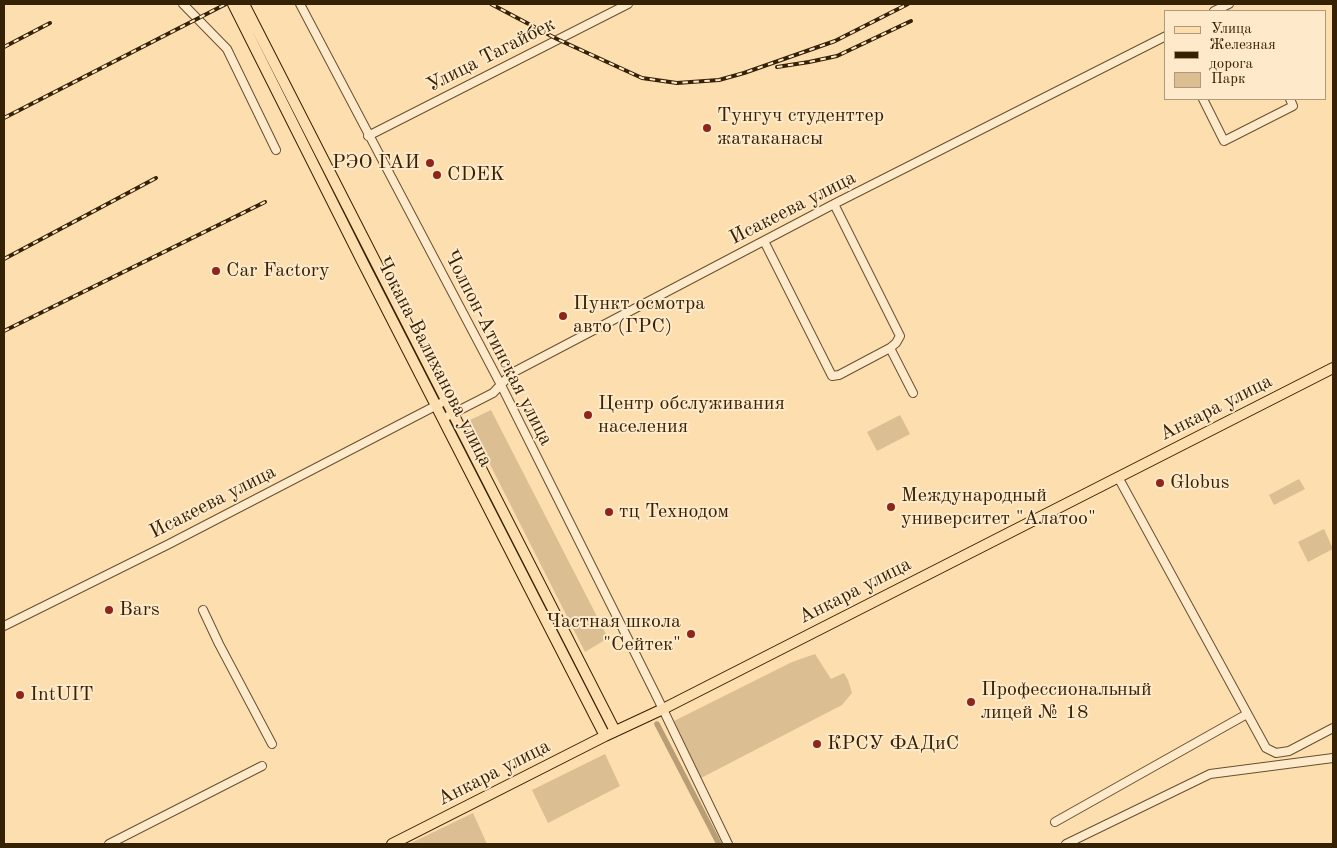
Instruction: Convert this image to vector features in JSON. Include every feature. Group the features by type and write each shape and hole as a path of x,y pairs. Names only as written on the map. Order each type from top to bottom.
{"main road":[{"name":"Чокана Валиханова улица","path":"233,4 442,418 518,552 615,731"},
{"name":"Чокана Валиханова улица","path":"244,4 447,400 605,736"},
{"path":"362,262 373,256"},
{"name":"Анкара улица","path":"392,844 1333,368"}],"street":[{"path":"183,4 227,49 276,150"},
{"name":"Чолпон-Атинская улица","path":"300,4 500,386 728,844"},
{"name":"Улица Тагайбек","path":"368,136 628,4"},
{"path":"1216,10 1229,4"},
{"name":"Исакеева улица","path":"442,418 490,395 512,373 834,204 1164,37"},
{"path":"1203,100 1224,141 1293,106 1290,100"},
{"path":"764,241 832,376 839,375 890,348 900,336 834,204"},
{"path":"890,348 913,394"},
{"name":"Исакеева улица","path":"4,626 169,544 447,400"},
{"path":"1118,477 1266,748 1276,753 1289,751 1333,728"},
{"path":"203,610 272,744"},
{"path":"1055,822 1248,714"},
{"path":"1066,844 1210,774 1333,758"},
{"path":"109,844 262,766"}],"green space":[{"path":"491,410 608,638 585,652 468,421"},
{"path":"900,415 910,434 877,451 867,432"},
{"path":"1299,479 1305,489 1274,505 1269,495"},
{"path":"1324,529 1333,549 1308,562 1298,542"},
{"path":"815,654 831,679 844,673 848,680 852,693 842,705 701,778 674,721 792,662"},
{"path":"605,754 620,786 548,823 532,790"},
{"path":"473,813 487,844 409,844"}],"waterway":[{"path":"657,724 719,844"}],"railway":[{"path":"4,118 226,4"},
{"path":"491,4 557,39 642,78 677,83 719,80 744,73 835,41 908,4"},
{"path":"777,67 837,56 911,21"},
{"path":"4,47 50,23"},
{"path":"4,259 156,178"},
{"path":"4,331 265,202"}],"place":[{"name":"Тунгуч студенттер жатаканасы","path":"707,128"},
{"name":"РЭО ГАИ","path":"430,163"},
{"name":"CDEK","path":"437,175"},
{"name":"Car Factory","path":"216,271"},
{"name":"Пункт осмотра авто (ГРС)","path":"563,316"},
{"name":"Центр обслуживания населения","path":"588,415"},
{"name":"Globus","path":"1160,483"},
{"name":"Международный университет \"Алатоо\"","path":"891,507"},
{"name":"тц Технодом","path":"609,512"},
{"name":"Bars","path":"109,610"},
{"name":"Частная школа \"Сейтек\"","path":"691,634"},
{"name":"IntUIT","path":"20,695"},
{"name":"Профессиональный лицей № 18","path":"971,702"},
{"name":"КРСУ ФАДиС","path":"817,744"}]}
